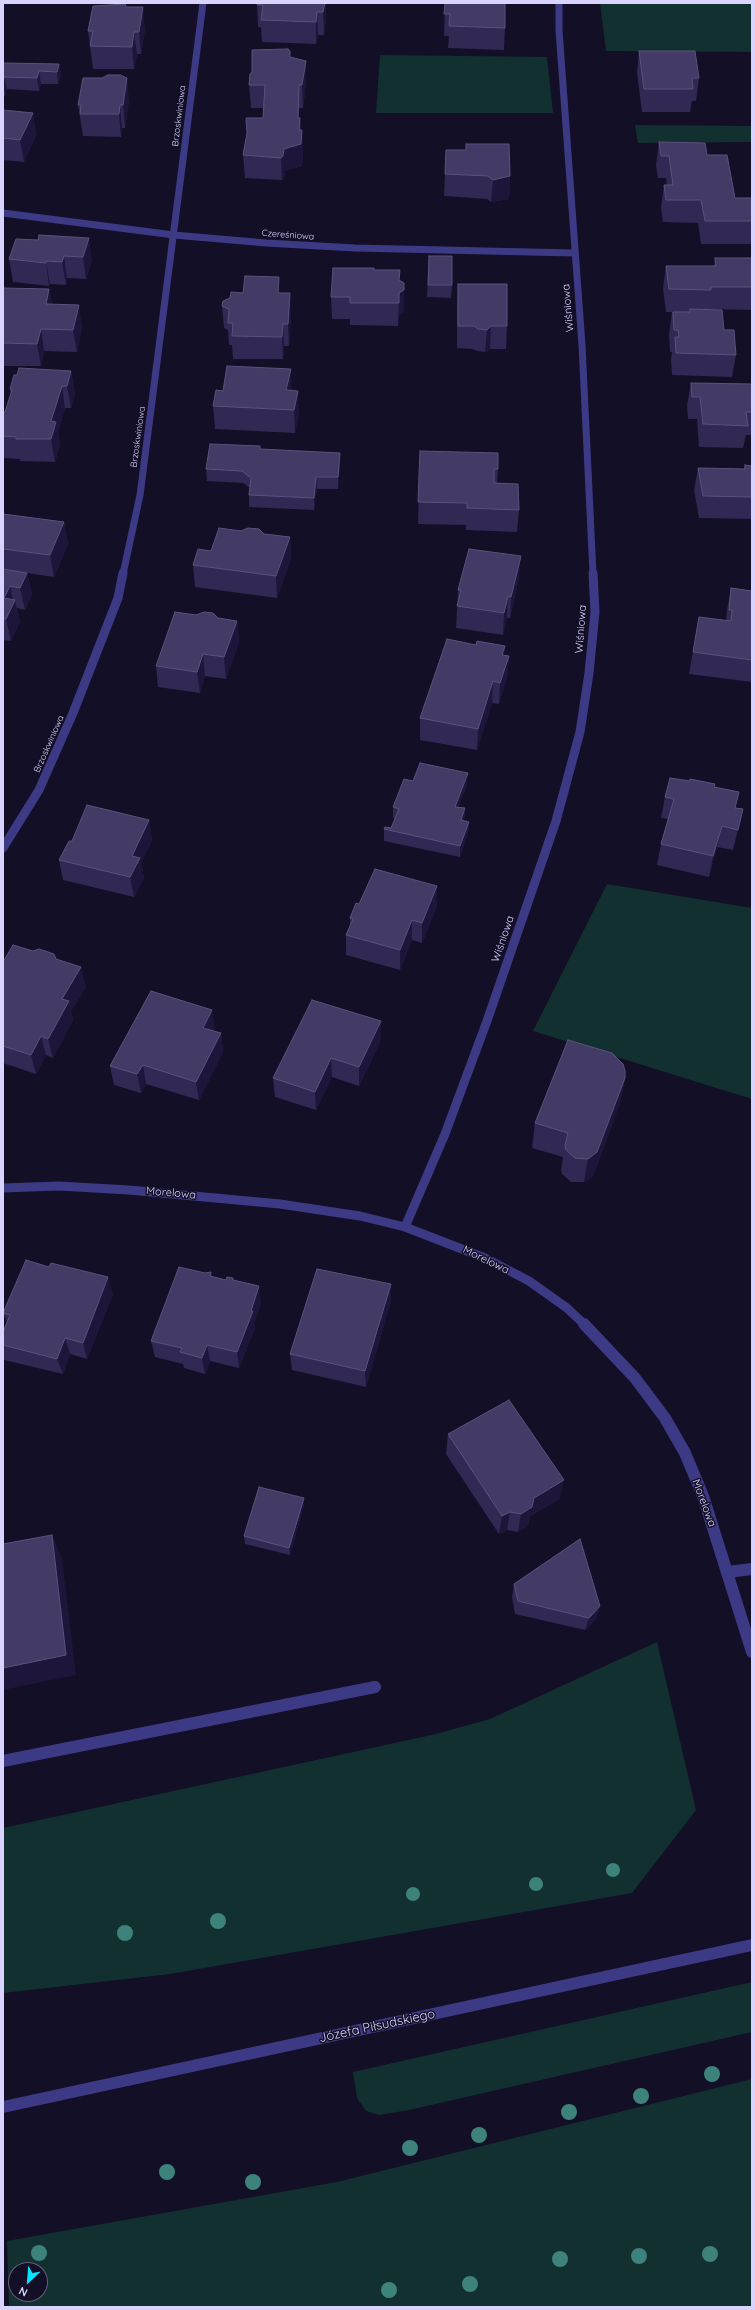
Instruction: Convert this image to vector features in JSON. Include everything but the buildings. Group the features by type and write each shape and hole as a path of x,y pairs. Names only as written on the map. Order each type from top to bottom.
{"street":[{"name":"Brzoskwiniowa","path":"3,848 39,790 73,712 118,598 140,495 203,3"},
{"name":"Wiśniowa","path":"405,1227 445,1134 487,1022 556,821 580,732 588,680 595,612 582,345 574,253 559,30 559,3"},
{"name":"Czereśniowa","path":"3,213 174,235 355,248 574,253"},
{"name":"Morelowa","path":"3,1188 92,1187 218,1197 315,1208 360,1216 405,1227 485,1258 529,1282 567,1308 604,1344 635,1378 665,1418 685,1453 703,1496 752,1652"},
{"path":"727,1572 752,1569"},
{"path":"3,1761 375,1686"},
{"name":"Józefa Piłsudskiego","path":"3,2107 752,1945"}],"green space":[{"path":"600,3 752,3 752,52 606,51"},
{"path":"380,55 547,57 553,113 376,113"},
{"path":"635,125 752,126 752,142 638,143"},
{"path":"607,884 752,908 752,1099 533,1031"},
{"path":"657,1642 696,1810 632,1893 170,1974 3,1993 3,1828 436,1734 490,1719"},
{"path":"752,1982 752,2032 409,2110 379,2115 366,2111 357,2098 353,2072"},
{"path":"752,2079 752,2307 9,2307 9,2302 48,2302 48,2262 8,2262 8,2274 7,2241 337,2182"}]}
